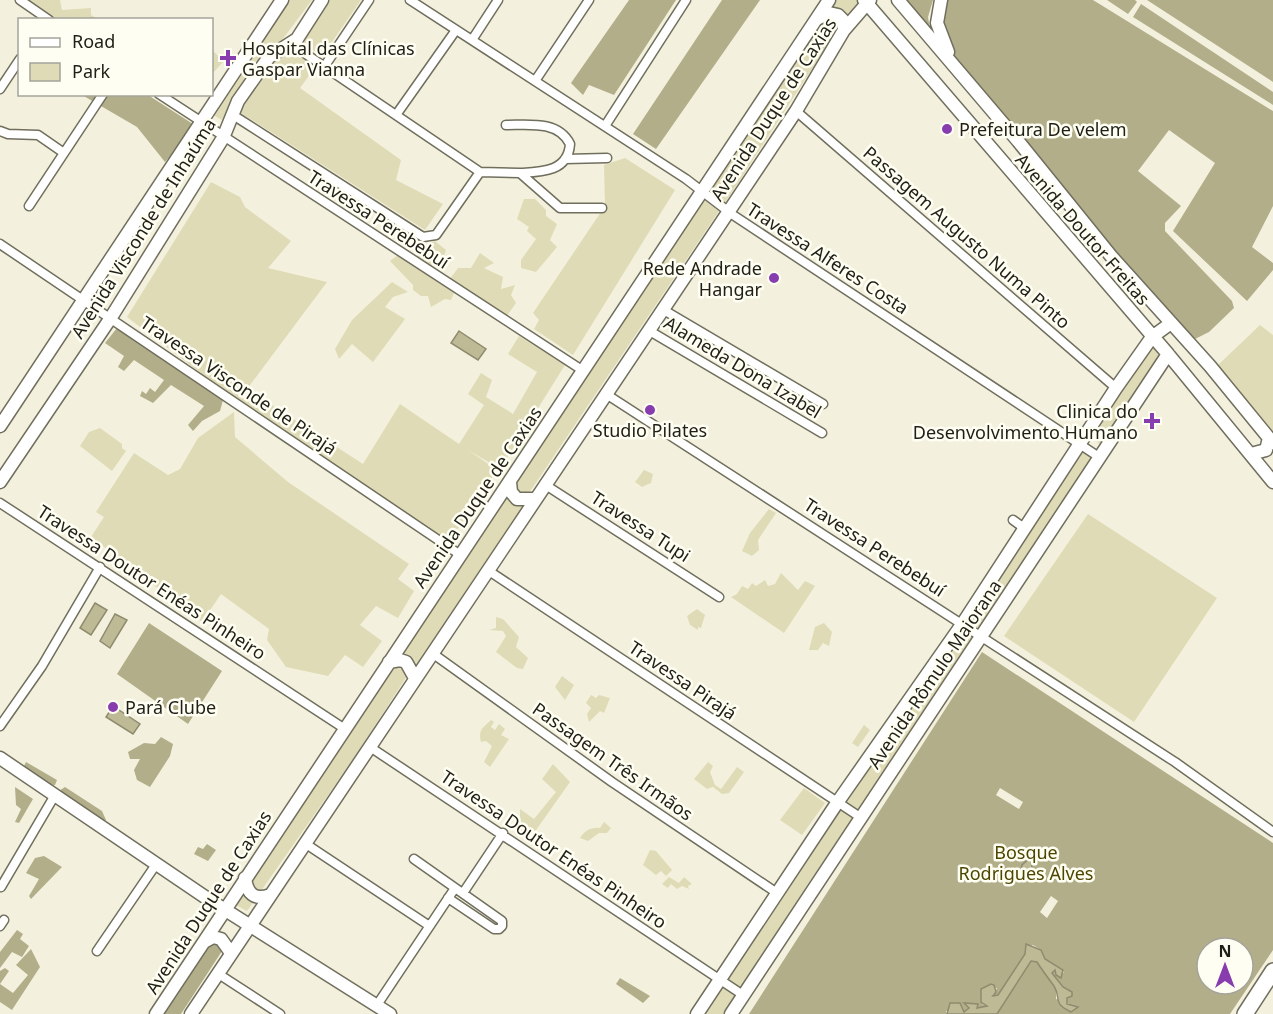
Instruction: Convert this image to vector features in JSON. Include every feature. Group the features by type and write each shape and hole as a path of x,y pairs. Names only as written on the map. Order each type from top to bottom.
{"highway":[{"path":"1245,1014 1273,971"}],"main road":[{"name":"Avenida Visconde de Inhaúma","path":"0,426 282,0"},
{"name":"Avenida Visconde de Inhaúma","path":"0,482 110,319 223,138 238,101 269,57 297,39 322,0"},
{"name":"Avenida Duque de Caxias","path":"156,1014 459,554 510,482 829,0"},
{"name":"Avenida Doutor Freitas","path":"898,0 1111,256 1271,440"},
{"path":"941,0 937,23 953,64"},
{"name":"Avenida Duque de Caxias","path":"191,1014 489,571 544,484 729,212 796,111 844,30 867,1"},
{"name":"Avenida Doutor Freitas","path":"867,1 1094,270 1168,354 1273,482"},
{"path":"817,19 829,13 838,15 843,20 844,30"},
{"path":"1094,270 1107,266 1111,256"},
{"name":"Avenida Rômulo Maiorana","path":"697,1014 837,803 963,623 1116,388 1152,337 1171,323"},
{"name":"Avenida Rômulo Maiorana","path":"731,1014 1168,354"},
{"path":"1251,454 1266,450 1271,440"},
{"path":"510,482 511,492 517,499 535,499"},
{"path":"389,662 400,660 406,662 415,678"},
{"path":"0,758 225,909 390,1014"},
{"path":"245,878 247,890 255,897 262,898 270,895"},
{"path":"204,942 213,937 221,939 231,953"}],"street":[{"path":"20,0 46,18"},
{"path":"324,67 369,0"},
{"name":"Travessa Alferes Costa","path":"410,0 686,179 729,212 1099,457"},
{"path":"472,40 498,0"},
{"path":"535,81 589,0"},
{"path":"605,126 686,0"},
{"path":"396,115 456,30"},
{"path":"291,44 480,172 553,171 565,159 570,144 567,139 549,126 506,125"},
{"path":"0,88 18,62"},
{"path":"29,206 103,96"},
{"name":"Travessa Perebebuí","path":"162,96 201,124 582,370"},
{"name":"Passagem Augusto Numa Pinto","path":"796,111 1116,388"},
{"path":"233,115 423,237 436,235 480,172"},
{"path":"0,131 5,134 38,135 64,153"},
{"path":"565,159 607,158"},
{"path":"520,173 560,208 602,208"},
{"name":"Travessa Visconde de Pirajá","path":"0,244 459,554"},
{"path":"662,309 823,404"},
{"name":"Alameda Dona Izabel","path":"648,330 822,434"},
{"name":"Travessa Perebebuí","path":"606,394 1175,762 1273,832"},
{"name":"Travessa Tupi","path":"544,484 719,597"},
{"name":"Travessa Doutor Enéas Pinheiro","path":"0,503 345,729"},
{"path":"1013,520 1024,528"},
{"path":"0,726 42,666 100,567"},
{"name":"Travessa Pirajá","path":"489,571 860,817"},
{"name":"Passagem Três Irmãos","path":"432,653 612,782 777,893"},
{"name":"Travessa Doutor Enéas Pinheiro","path":"370,747 503,833 743,995"},
{"path":"1,887 55,795"},
{"path":"377,1005 428,925 448,898 459,890 503,833"},
{"path":"306,844 428,925"},
{"path":"414,859 502,921 499,929 448,898"},
{"path":"97,951 157,863"},
{"path":"217,973 280,1014"}],"green space":[{"path":"25,0 60,0 62,10 91,8 91,15 96,18 52,18"},
{"path":"287,0 312,0 222,120 213,115"},
{"path":"326,0 361,0 323,55 299,44"},
{"path":"629,0 676,0 614,95 589,85 583,95 571,83"},
{"path":"722,0 760,0 656,149 633,134"},
{"path":"832,0 861,0 846,25 829,11"},
{"path":"901,0 933,0 928,17 931,35"},
{"path":"948,0 1093,0 1273,111 1273,206 1252,247 1273,263 1273,270 1247,301 1173,231 1215,163 1169,130 1138,171 1181,206 1165,223 1165,231 1232,301 1234,308 1209,332 1191,341 957,63 940,22"},
{"path":"1107,0 1135,0 1137,2 1128,14"},
{"path":"1147,0 1273,0 1273,82"},
{"path":"1141,4 1273,92 1273,105 1133,17"},
{"path":"830,17 841,24 738,183 527,496 516,492 515,484 819,21"},
{"path":"213,51 224,61 213,73"},
{"path":"288,51 316,66 300,88 401,160 396,180 443,204 425,230 238,111 270,61"},
{"path":"84,96 150,96 196,126 165,162 137,127"},
{"path":"625,158 675,190 573,355 534,329 539,320 533,313 605,206 604,165"},
{"path":"211,182 240,197 245,207 291,241 268,268 327,282 247,389 363,464 400,404 459,444 484,405 468,394 481,373 492,380 486,397 513,414 537,372 508,354 519,336 565,365 500,469 468,450 497,470 449,542 235,399 127,317"},
{"path":"524,199 535,199 546,210 546,216 557,224 550,240 557,247 536,272 521,268 521,260 536,239 527,231 529,227 517,219"},
{"path":"435,241 446,250 442,262 431,269 416,259 422,247"},
{"path":"480,253 494,263 484,268 503,277 501,289 515,285 511,295 516,303 506,317 449,280 458,268 471,268"},
{"path":"398,255 454,293 451,300 445,299 431,307 428,296 421,296 413,290 413,285 390,261"},
{"path":"392,282 408,292 393,297 385,307 405,319 373,362 352,344 339,359 335,349 352,320"},
{"path":"1260,325 1273,335 1273,435 1217,366"},
{"path":"117,328 223,400 220,411 202,421 193,431 188,425 204,406 171,385 153,403 140,396 142,391 146,394 150,388 155,392 164,380 134,360 124,371 118,367 124,356 105,343"},
{"path":"1152,342 1162,352 1100,444 1088,437"},
{"path":"234,412 235,437 288,482 409,564 398,579 414,591 398,618 376,606 360,625 382,641 363,667 345,655 328,676 286,667 267,640 269,629 221,594 202,622 91,537 104,517 96,512 134,453 168,475 180,469 198,438"},
{"path":"100,428 122,444 122,448 126,451 112,471 80,446 89,432"},
{"path":"1079,448 1094,458 981,630 969,620"},
{"path":"644,470 653,474 651,483 642,487 635,482"},
{"path":"508,492 527,504 416,669 398,656"},
{"path":"769,509 776,513 758,540 759,550 752,556 742,551 750,533"},
{"path":"1088,514 1217,598 1134,722 1004,636"},
{"path":"781,573 798,590 805,581 815,586 784,633 731,597 737,594 742,586 748,589 752,583 756,586 765,580 768,586 775,584"},
{"path":"697,609 705,615 701,628 698,627 698,630 690,625 687,616"},
{"path":"496,617 503,619 519,637 516,647 528,658 523,669 517,668 496,652 506,636 503,631 489,630 496,628"},
{"path":"149,623 222,671 188,724 117,674"},
{"path":"824,623 832,632 829,646 823,643 818,650 809,650 815,627"},
{"path":"963,627 978,636 810,881 726,1014 700,1014"},
{"name":"Bosque Rodrigues Alves","path":"982,652 1273,843 1273,950 1255,977 1255,936 1195,936 1195,996 1242,996 1230,1014 997,1014 1031,961 1037,962 1056,989 1056,999 1070,1005 1066,1001 1071,992 1063,987 1052,973 1054,969 1064,973 1063,970 1045,959 1041,950 1033,945 1025,947 1025,954 998,995 993,996 997,988 983,989 982,1004 988,1006 977,1008 967,1003 969,1008 964,1012 961,1009 946,1011 947,1014 749,1014","holes":["1000,788 1023,802 1019,809 996,795","1051,896 1058,901 1047,918 1040,912"]},
{"path":"401,663 409,673 354,758 247,911 236,905 393,666"},
{"path":"562,676 574,685 565,700 555,687"},
{"path":"591,695 596,698 599,695 610,698 604,713 600,711 589,722 587,714 591,708 586,703"},
{"path":"491,720 494,722 491,727 495,730 499,724 505,729 501,735 509,739 490,767 484,762 492,746 486,741 481,742 480,734"},
{"path":"864,725 870,730 858,747 852,743"},
{"path":"161,737 173,744 170,756 150,787 137,780 134,770 140,759 130,759 128,752 144,743 155,744"},
{"path":"26,762 57,780 55,785 43,784 22,770"},
{"path":"708,762 713,766 710,772 715,785 721,789 737,767 744,772 729,793 722,794 713,787 707,789 694,779"},
{"path":"553,764 570,782 534,833 525,839 513,829 520,821 520,809 534,819 556,792 542,779"},
{"path":"15,787 33,799 19,823 15,822 21,809 16,805"},
{"path":"65,787 102,811 106,820 103,822 59,791"},
{"path":"804,788 825,803 802,835 780,820"},
{"path":"604,822 611,828 607,833 599,833 588,841 580,838 588,830 600,828"},
{"path":"207,844 216,850 208,861 194,854 198,847 203,849"},
{"path":"650,850 656,851 672,870 666,876 661,871 656,875 643,865"},
{"path":"44,856 62,867 31,899 29,896 39,879 26,873 35,858"},
{"path":"669,877 679,883 684,877 692,884 688,886 689,889 682,886 677,889 671,884 668,888 662,884"},
{"path":"17,930 23,934 20,939 29,946 22,957 12,952 0,968 0,952"},
{"path":"212,942 224,948 181,1014 163,1014"},
{"path":"31,949 40,967 12,1010 0,1002 0,984 13,993 28,975 16,965"},
{"path":"5,968 9,971 0,984 0,971"},
{"path":"620,978 650,996 643,1003 616,984"}],"shaded area":[{"path":"459,331 486,349 478,360 451,343"},
{"path":"95,603 107,610 91,635 80,628"},
{"path":"115,614 127,620 110,648 100,641"},
{"path":"113,706 140,724 133,734 106,717"},
{"path":"1031,857 1032,868 1028,874 1021,872 1022,865"},
{"path":"1026,944 1041,950 1045,959 1063,970 1061,978 1056,975 1055,970 1052,973 1063,987 1072,992 1072,996 1067,998 1067,1004 1078,1007 1071,1012 1061,1006 1054,986 1037,962 1031,961 997,1014 947,1014 950,1003 960,1003 964,1012 969,1008 964,1003 978,1004 977,1008 987,1006 981,1002 981,989 991,984 994,985 996,992 993,996 998,995 1025,954"}],"place":[{"name":"Hospital das Clínicas Gaspar Vianna","path":"228,58"},
{"name":"Prefeitura De velem","path":"947,129"},
{"name":"Rede Andrade Hangar","path":"774,278"},
{"name":"Studio Pilates","path":"650,410"},
{"name":"Clinica do Desenvolvimento Humano","path":"1152,421"},
{"name":"Pará Clube","path":"113,707"}]}
